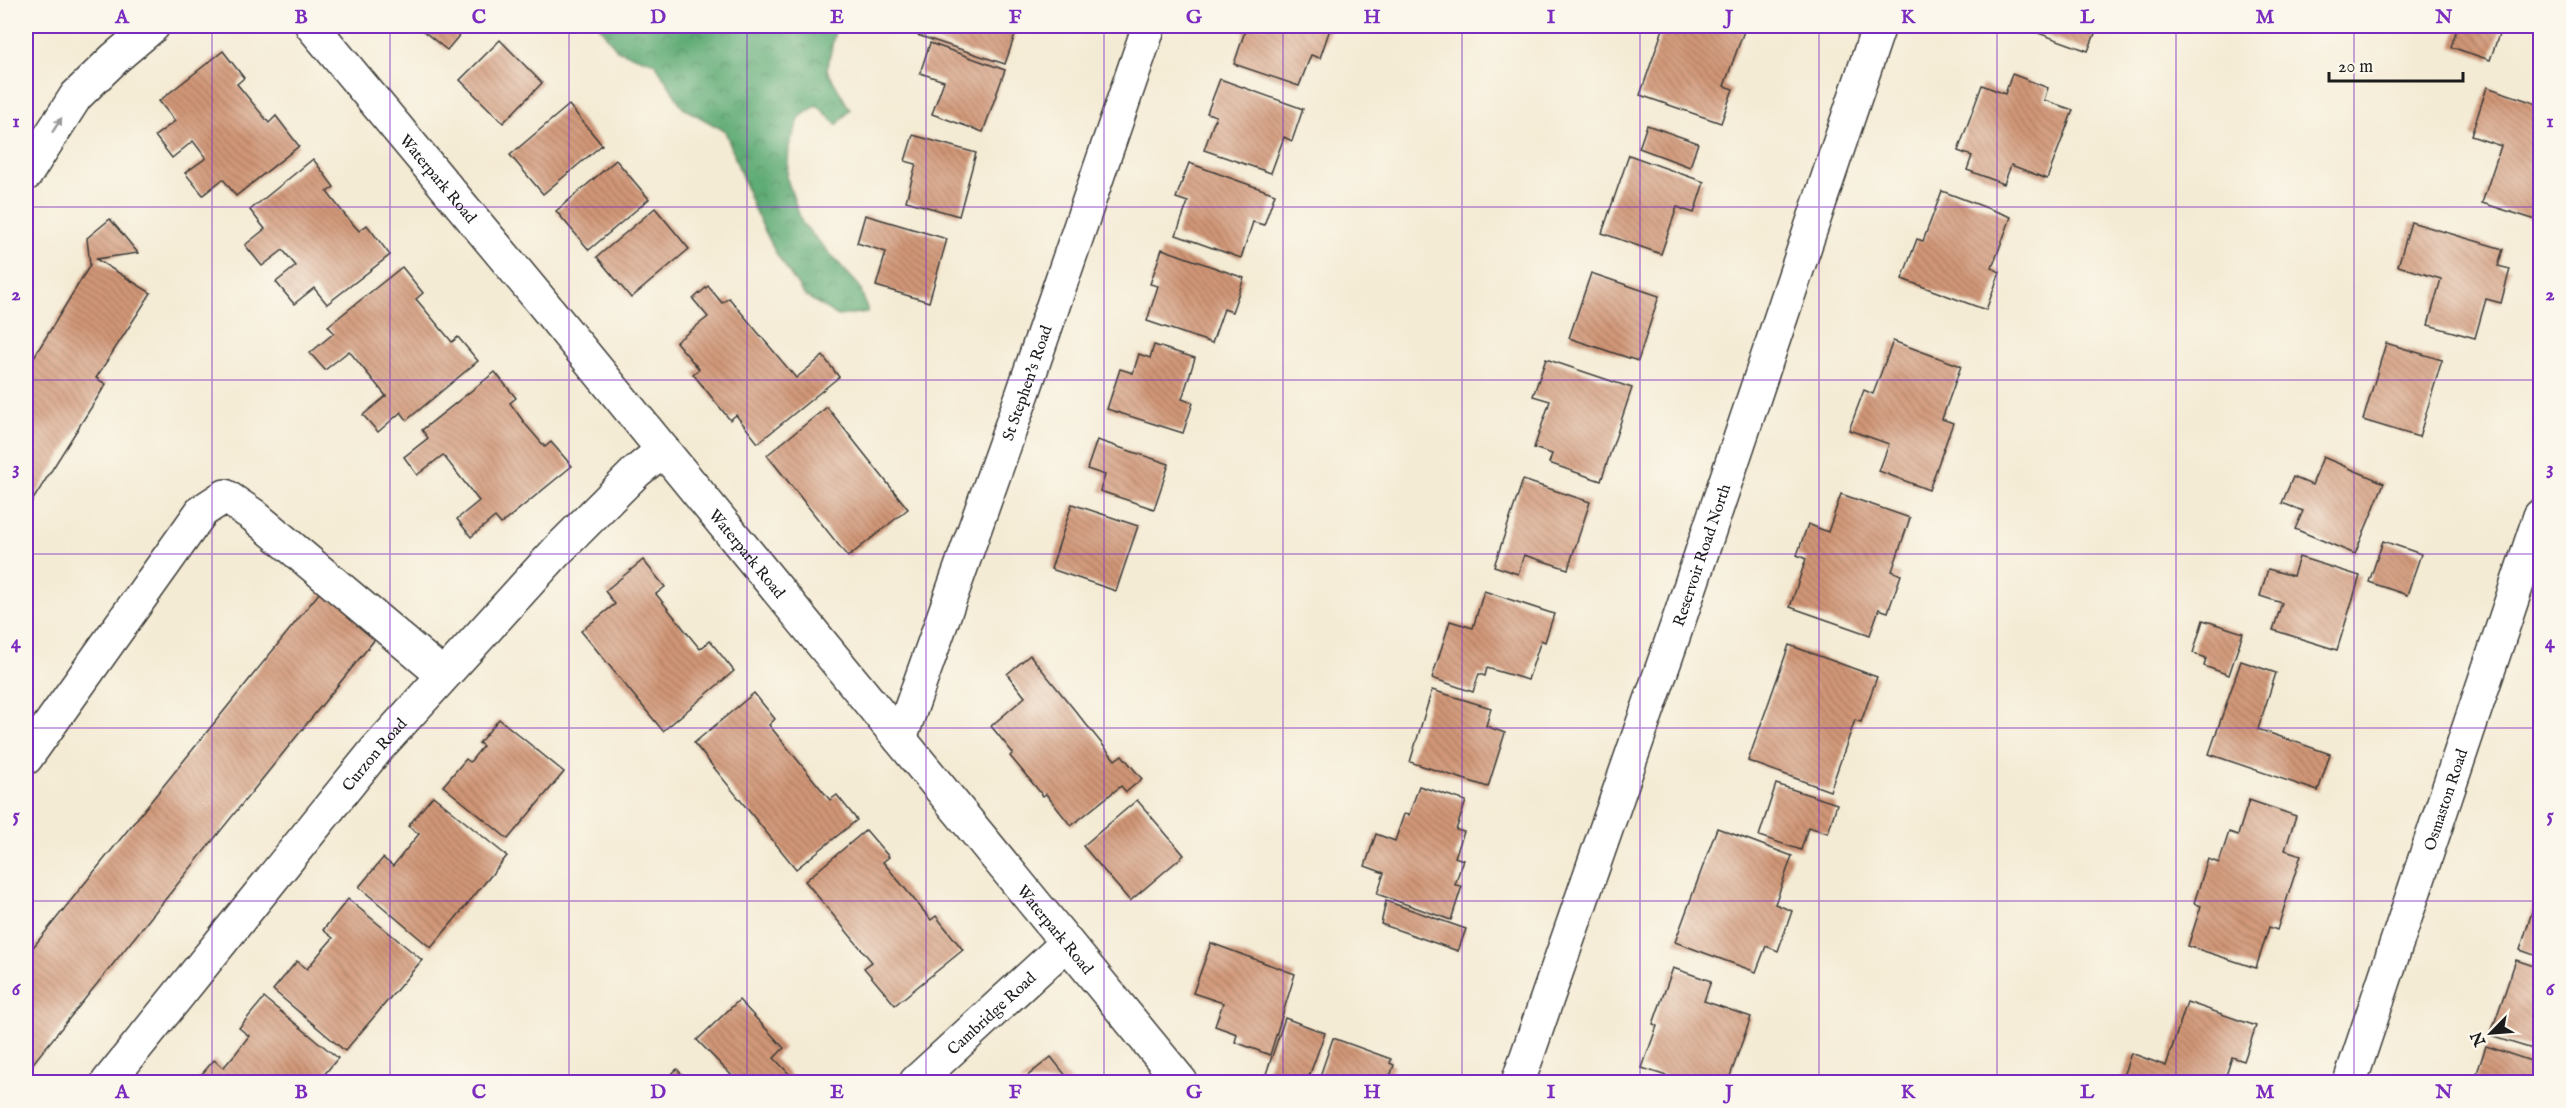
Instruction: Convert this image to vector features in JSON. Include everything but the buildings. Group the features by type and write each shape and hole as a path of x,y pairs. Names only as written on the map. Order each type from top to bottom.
{"street":[{"path":"26,174 76,96 115,58 153,26"},
{"name":"Waterpark Road","path":"312,26 663,450 1181,1083"},
{"name":"St Stephen's Road","path":"900,739 1027,382 1149,26"},
{"name":"Reservoir Road North","path":"1518,1083 1680,617 1879,26"},
{"name":"Curzon Road","path":"108,1083 376,750 557,551 636,472 663,450"},
{"path":"26,758 202,510 225,496 253,515 443,675"},
{"name":"Osmaston Road","path":"2350,1083 2541,516"},
{"name":"Cambridge Road","path":"916,1083 1066,944"}],"green space":[{"path":"599,26 676,26 678,28 680,26 836,26 827,70 850,110 837,125 817,105 800,117 789,146 787,179 802,223 860,287 868,312 838,316 804,295 776,253 754,209 725,131 683,108 655,63 617,50"}]}
